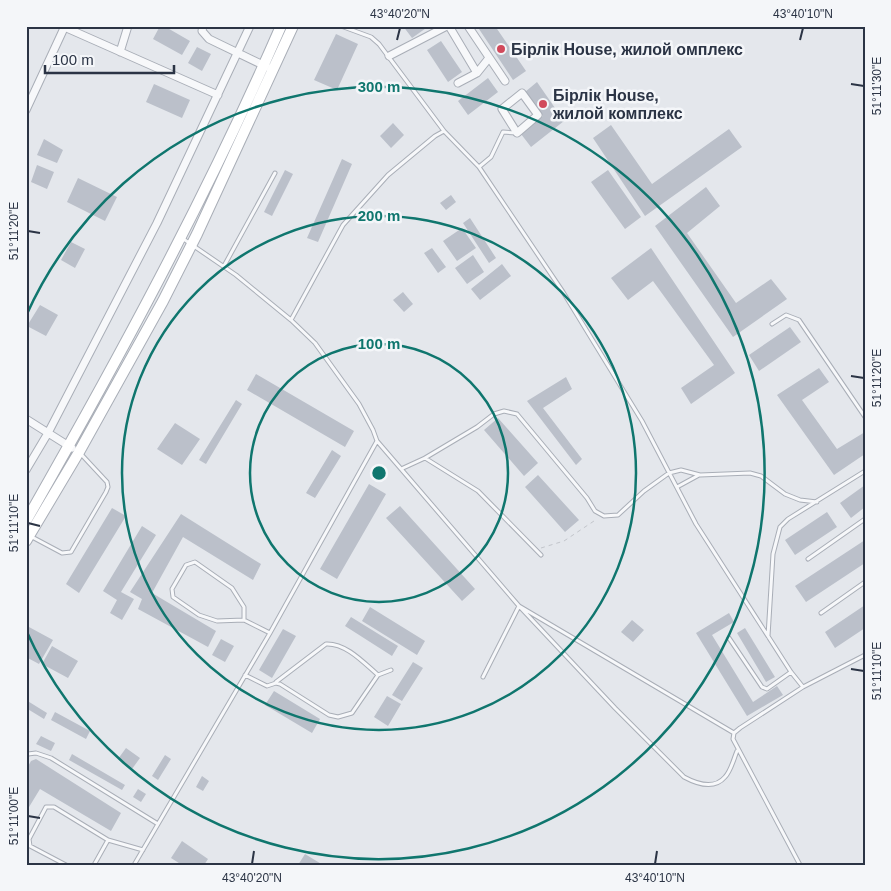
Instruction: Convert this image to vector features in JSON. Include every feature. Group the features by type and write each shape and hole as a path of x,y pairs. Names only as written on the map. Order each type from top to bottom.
{"main road":[{"path":"26,521 69,446 147,301 248,102 282,26"},
{"path":"28,538 79,452 163,301 192,244 293,26"}],"street":[{"path":"120,52 128,26"},
{"path":"203,26 202,32 208,39 274,70"},
{"path":"26,470 48,433 157,223 250,26"},
{"path":"389,56 448,26 477,73"},
{"path":"468,26 505,81"},
{"path":"26,110 64,27 218,95"},
{"path":"458,83 477,73 489,58"},
{"path":"522,93 538,115 517,133 502,109 522,93"},
{"path":"26,419 79,452"}],"lane":[{"path":"341,26 371,37 379,44 444,131 479,167 592,338 642,421 696,524 791,672 803,687"},
{"path":"291,320 343,225 388,175 435,136 444,131"},
{"path":"479,167 491,157 503,132 517,133"},
{"path":"224,266 275,172"},
{"path":"180,237 224,266 291,320 315,343 359,404 377,441 519,606 615,708 684,777 694,783 708,785 716,783 726,776 737,750"},
{"path":"772,324 786,315 799,320 865,417"},
{"path":"401,469 425,458 477,427 494,414 504,410 517,414 587,498 595,511 604,516 618,514 669,473 681,470 700,475 755,474 761,476 785,494 800,500 817,502"},
{"path":"134,865 270,633 377,441"},
{"path":"28,538 62,553 67,554 74,549 108,486 104,478 79,452"},
{"path":"425,458 478,491 541,555"},
{"path":"768,636 774,554 780,527 788,519 865,471"},
{"path":"677,487 700,475"},
{"path":"808,559 865,519"},
{"path":"244,620 244,607 232,588 195,562 186,565 172,589 173,597 198,615 217,621 244,620 270,633"},
{"path":"821,613 865,582"},
{"path":"483,677 519,606"},
{"path":"519,606 734,733"},
{"path":"729,638 762,687 767,689 791,672"},
{"path":"245,676 267,686 276,683 326,644 342,646 378,675"},
{"path":"800,865 737,750 733,739 734,733 803,687 865,654"},
{"path":"276,683 329,715 338,717 352,713 378,675 391,670"},
{"path":"26,757 28,754 36,753 51,758 158,824"},
{"path":"66,865 30,846 29,839 46,808 54,807 108,840 143,850"},
{"path":"94,865 108,840"}],"path":[{"path":"536,549 564,541 591,522 604,516"}],"building":[{"path":"160,26 164,26 190,41 182,55 153,39"},
{"path":"403,26 429,26 412,38"},
{"name":"Бірлік House, жилой омплекс","path":"477,26 495,26 526,71 513,80"},
{"path":"336,34 358,44 337,90 314,80"},
{"path":"441,41 462,72 448,82 427,50"},
{"path":"197,47 211,54 202,71 188,63"},
{"path":"488,78 498,92 468,115 458,101"},
{"name":"Бірлік House, жилой комплекс","path":"537,82 564,121 531,147 521,134 543,116 525,92"},
{"path":"154,84 190,100 182,118 146,102"},
{"path":"393,123 404,135 391,148 380,136"},
{"path":"611,125 652,184 729,129 742,147 645,216 593,138"},
{"path":"44,139 63,150 57,163 37,155"},
{"path":"342,159 352,164 318,242 307,238"},
{"path":"37,165 54,172 47,189 31,182"},
{"path":"285,170 293,174 272,216 264,212"},
{"path":"608,170 641,217 625,229 591,182"},
{"path":"78,178 117,197 105,221 67,202"},
{"path":"706,187 720,206 687,233 736,303 771,279 787,299 733,337 655,226"},
{"path":"451,195 456,202 446,210 440,203"},
{"path":"470,218 496,258 489,263 463,223"},
{"path":"462,228 476,248 457,261 443,241"},
{"path":"71,242 85,249 75,268 61,260"},
{"path":"432,248 446,267 438,273 424,253"},
{"path":"651,248 735,373 691,404 681,388 714,365 653,281 628,300 611,278"},
{"path":"473,255 484,272 467,284 455,268"},
{"path":"502,264 511,276 480,300 471,289"},
{"path":"403,292 413,304 404,312 393,300"},
{"path":"40,305 58,315 46,336 27,326"},
{"path":"790,327 801,342 759,371 749,355"},
{"path":"819,368 829,382 802,400 837,449 865,432 865,454 834,475 777,395"},
{"path":"256,374 354,431 345,447 247,390"},
{"path":"566,377 572,389 543,408 582,459 576,465 527,401"},
{"path":"236,400 242,404 206,464 199,460"},
{"path":"498,418 538,463 524,476 484,430"},
{"path":"175,423 200,439 182,465 157,449"},
{"path":"332,450 341,456 315,498 306,493"},
{"path":"538,475 579,520 565,532 525,487"},
{"path":"369,484 386,494 337,579 320,569"},
{"path":"865,485 865,507 851,518 840,503"},
{"path":"400,506 475,589 462,601 386,518"},
{"path":"112,508 126,516 79,593 66,584"},
{"path":"827,512 837,527 795,555 785,540"},
{"path":"181,514 261,564 253,580 183,537 152,593 216,631 208,647 138,609 142,599 130,592"},
{"path":"142,526 156,535 121,592 134,599 122,620 110,613 117,600 103,591"},
{"path":"865,540 865,563 806,602 795,586"},
{"path":"865,605 865,628 835,648 825,632"},
{"path":"370,607 425,641 417,655 362,621"},
{"path":"729,613 734,622 712,635 753,702 777,686 783,695 747,716 696,633"},
{"path":"351,617 398,646 392,656 345,626"},
{"path":"632,620 644,630 633,642 621,632"},
{"path":"29,627 53,640 39,664 26,657 26,631"},
{"path":"745,628 775,677 766,682 737,633"},
{"path":"283,629 296,636 272,678 259,670"},
{"path":"221,639 234,646 225,662 212,655"},
{"path":"52,646 78,661 68,678 42,664"},
{"path":"413,662 423,668 402,701 392,695"},
{"path":"274,691 320,719 312,733 265,705"},
{"path":"387,696 401,704 388,726 374,717"},
{"path":"26,700 47,713 44,719 26,708"},
{"path":"55,712 90,731 86,739 51,720"},
{"path":"41,736 55,743 51,751 36,744"},
{"path":"126,748 140,758 132,769 118,759"},
{"path":"72,754 125,785 122,790 69,760"},
{"path":"165,755 171,759 158,780 152,776"},
{"path":"36,759 121,813 111,831 40,789 26,812 26,770 31,761"},
{"path":"202,776 209,781 203,791 196,787"},
{"path":"138,789 146,794 141,802 133,797"},
{"path":"182,841 208,859 204,865 182,865 171,858"},
{"path":"305,854 323,865 298,865"}],"place":[{"name":"Бірлік House, жилой омплекс","path":"501,49"},
{"name":"Бірлік House, жилой комплекс","path":"543,104"}]}
